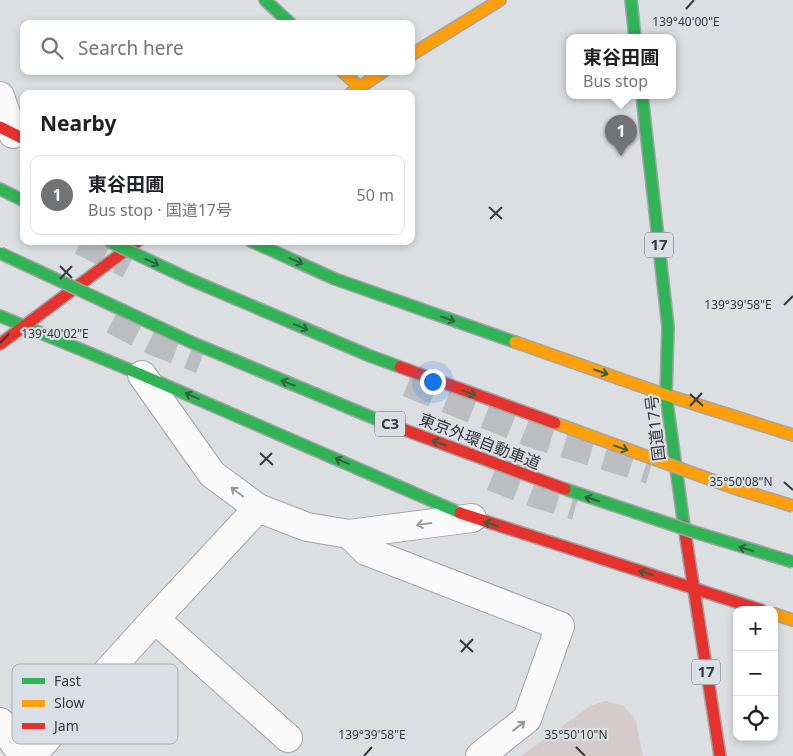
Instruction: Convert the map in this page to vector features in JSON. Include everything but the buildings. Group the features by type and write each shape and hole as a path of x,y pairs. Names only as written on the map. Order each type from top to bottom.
{"main road":[{"path":"265,0 287,20"},
{"path":"415,53 500,0"},
{"path":"631,0 635,34"},
{"path":"345,75 354,90 378,75"},
{"name":"国道17号","path":"642,99 668,327 666,395 692,588 720,756"},
{"path":"0,189 20,199"},
{"path":"117,245 189,279 370,356 734,488 793,506"},
{"path":"0,344 133,245"},
{"path":"260,245 335,279 666,395 793,435"},
{"name":"東京外環自動車道","path":"0,253 168,333 369,416 534,480 724,542 793,562"},
{"path":"0,316 142,375 472,518 748,606"},
{"path":"778,615 793,620"}],"street":[{"path":"0,96 12,134"},
{"path":"142,375 212,474 258,508 307,527 349,534 472,518"},
{"path":"114,664 258,508"},
{"path":"349,534 366,551 560,626 527,719 480,756"},
{"path":"155,618 288,738"},
{"path":"0,722 12,740"},
{"path":"15,744 23,756"},
{"path":"31,756 42,744"}],"tunnel":[{"path":"89,245 129,265"},
{"path":"113,320 155,342 201,360"},
{"path":"408,383 533,434 650,470"},
{"path":"492,477 533,493 576,506"}],"traffic: fast":[{"path":"265,0 287,20"},
{"path":"631,0 635,34"},
{"path":"642,99 668,327 666,395 684,526"},
{"path":"0,189 20,199"},
{"path":"117,245 189,279 400,367"},
{"path":"260,245 335,279 515,342"},
{"path":"0,253 193,343 383,422"},
{"path":"0,316 142,375 460,513"},
{"path":"565,489 691,531 793,562"}],"traffic: slow":[{"path":"415,53 500,0"},
{"path":"346,75 359,87"},
{"path":"356,90 378,75"},
{"path":"515,342 666,395 793,435"},
{"path":"555,423 734,488 793,506"},
{"path":"778,615 793,620"}],"traffic: jam":[{"path":"0,127 20,137"},
{"path":"0,344 133,245"},
{"path":"400,367 555,423"},
{"path":"383,422 565,489"},
{"path":"460,513 749,606"},
{"path":"684,526 720,756"}],"place":[{"name":"東谷田圃","path":"621,156"}]}
